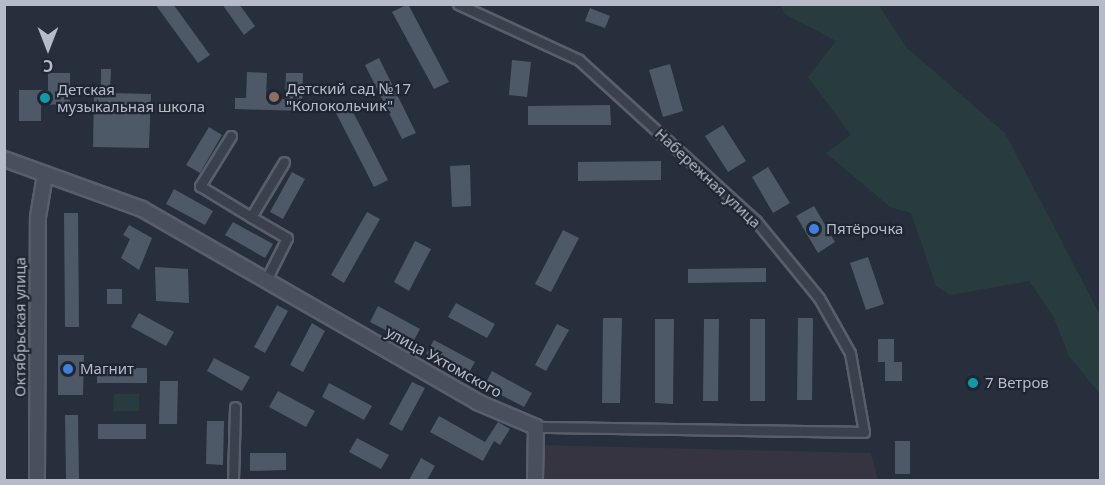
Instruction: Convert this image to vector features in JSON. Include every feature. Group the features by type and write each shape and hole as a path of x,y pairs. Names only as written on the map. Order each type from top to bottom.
{"street":[{"name":"Набережная улица","path":"458,4 579,60 756,221 819,298 850,353 864,432"},
{"path":"231,136 200,186 287,238 265,282"},
{"name":"улица Ухтомского","path":"4,159 142,209 265,282 477,402 536,427 864,432"},
{"path":"251,217 284,162"},
{"name":"Октябрьская улица","path":"37,480 38,218 45,175"},
{"path":"233,480 235,407"},
{"path":"536,427 536,480"}],"shaded area":[{"path":"780,5 879,5 906,47 1005,133 1100,315 1100,394 1069,356 1053,316 1029,281 950,295 936,286 911,213 890,207 826,153 851,135 808,77 836,41 785,14"},
{"path":"114,394 139,394 139,411 113,411"},
{"path":"543,445 871,453 878,480 542,480"}],"building":[{"path":"155,4 173,4 210,55 198,63"},
{"path":"222,4 239,4 255,26 244,35"},
{"path":"408,4 449,82 434,89 392,12"},
{"path":"590,8 610,16 605,28 585,21"},
{"path":"379,58 416,133 402,139 365,65"},
{"path":"512,60 531,62 527,97 509,95"},
{"path":"670,64 683,111 663,117 649,70"},
{"path":"101,69 111,69 110,93 151,94 149,148 93,147 94,93 101,93"},
{"path":"247,72 267,73 266,99 285,99 286,73 303,73 302,111 235,109 235,98 246,98"},
{"name":"Детская музыкальная школа","path":"48,73 70,73 70,104 41,105 41,121 19,121 19,90 48,90"},
{"path":"610,105 611,125 528,125 528,106"},
{"path":"350,106 388,180 374,187 336,113"},
{"path":"723,125 746,161 728,172 705,136"},
{"path":"209,127 222,135 200,173 186,165"},
{"path":"661,161 661,180 578,181 578,162"},
{"path":"470,165 471,206 452,207 450,166"},
{"path":"768,167 790,203 773,213 752,177"},
{"path":"292,172 305,179 283,219 270,212"},
{"path":"174,189 213,211 205,225 166,204"},
{"path":"814,206 835,242 818,253 796,216"},
{"path":"367,212 380,219 344,283 331,275"},
{"path":"64,213 78,213 79,327 65,327"},
{"path":"233,222 273,244 265,258 225,235"},
{"path":"129,225 152,238 139,270 121,258 130,239 123,235"},
{"path":"563,230 579,238 551,292 535,284"},
{"path":"415,241 431,249 409,291 394,282"},
{"path":"868,257 884,304 866,310 850,263"},
{"path":"155,267 188,269 189,303 156,301"},
{"path":"766,268 766,282 688,283 688,269"},
{"path":"107,289 122,289 122,304 107,304"},
{"path":"456,303 495,324 487,338 448,317"},
{"path":"277,305 288,311 265,353 254,347"},
{"path":"378,306 420,329 412,344 370,322"},
{"path":"139,313 174,332 166,346 131,327"},
{"path":"603,318 622,318 620,403 602,403"},
{"path":"798,318 813,318 812,400 797,400"},
{"path":"655,319 674,319 673,404 655,403"},
{"path":"704,319 719,319 718,401 703,401"},
{"path":"750,319 765,319 765,401 750,401"},
{"path":"312,323 325,331 303,372 290,365"},
{"path":"557,324 569,330 546,371 535,365"},
{"path":"878,339 894,339 894,362 902,362 902,381 885,381 885,362 878,362"},
{"path":"434,340 475,362 467,376 426,354"},
{"path":"58,355 84,355 83,395 58,395"},
{"path":"214,358 250,377 242,391 207,371"},
{"path":"97,368 147,368 147,383 97,383"},
{"path":"492,371 532,393 524,407 484,386"},
{"path":"160,381 178,381 177,424 159,424"},
{"path":"412,382 425,388 402,431 389,424"},
{"path":"329,383 372,406 364,420 322,397"},
{"path":"278,391 315,411 306,427 269,407"},
{"path":"65,415 78,415 79,480 66,480"},
{"path":"439,416 485,442 498,422 510,429 500,445 494,441 483,461 430,432"},
{"path":"207,421 224,421 223,465 206,464"},
{"path":"98,424 146,424 146,439 98,439"},
{"path":"357,438 389,455 381,469 349,452"},
{"path":"895,441 910,441 910,474 895,474"},
{"path":"250,453 286,453 286,470 250,471"},
{"path":"421,458 435,466 427,480 409,480"}],"place":[{"name":"Детский сад №17 \"Колокольчик\"","path":"274,97"},
{"name":"Детская музыкальная школа","path":"45,98"},
{"name":"Пятёрочка","path":"814,229"},
{"name":"Магнит","path":"68,369"},
{"name":"7 Ветров","path":"973,383"}]}
